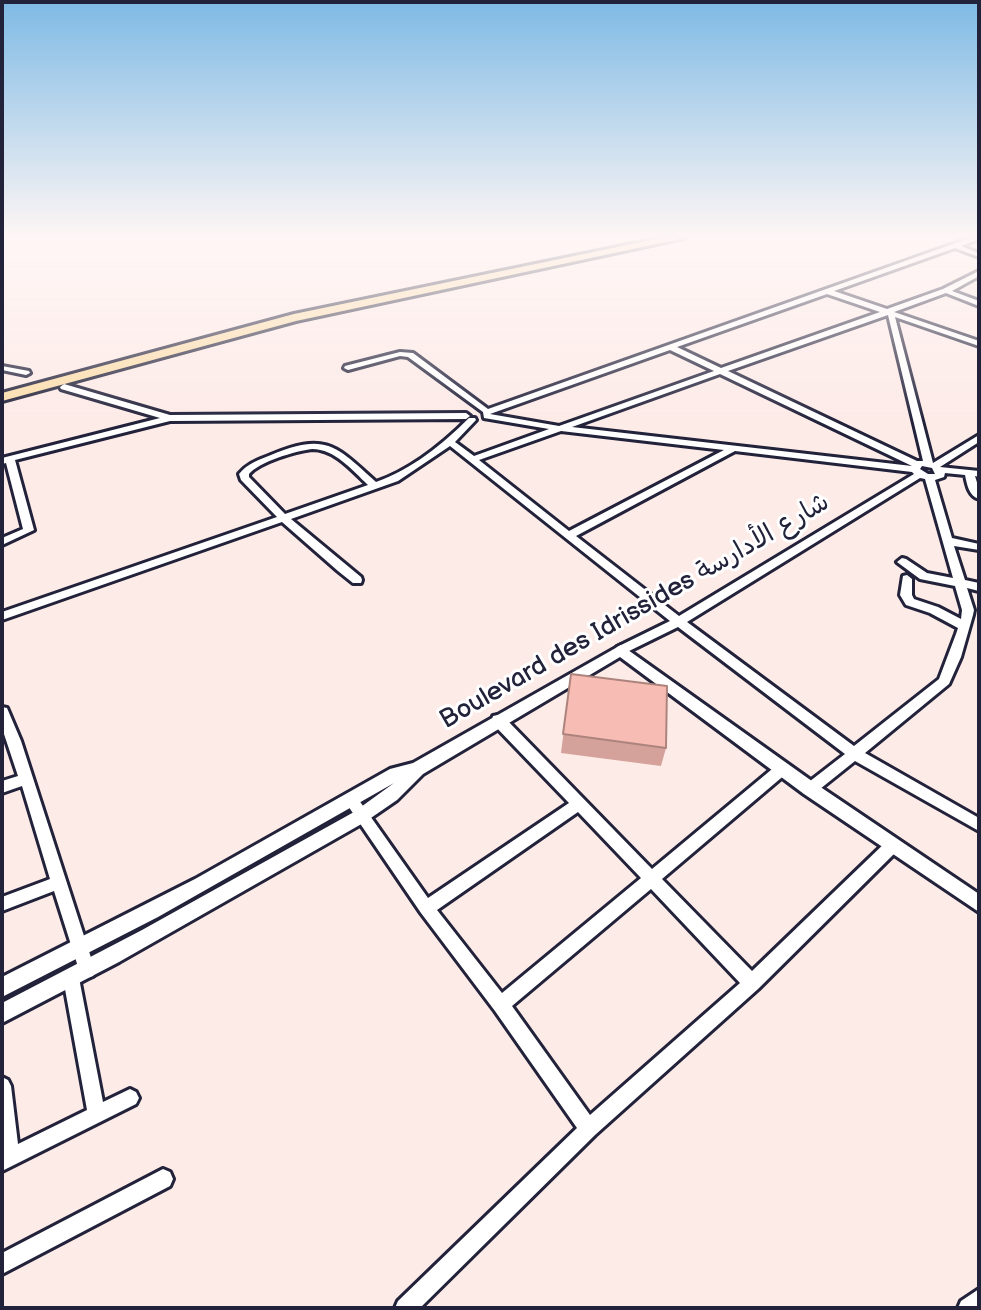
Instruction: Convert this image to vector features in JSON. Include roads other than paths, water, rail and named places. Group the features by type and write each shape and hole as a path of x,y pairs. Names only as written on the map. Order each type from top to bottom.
{"highway":[{"path":"2,388 264,319 359,299"},
{"path":"2,397 294,318 385,299"}],"street":[{"path":"2,542 29,530 6,460 170,418 469,418 804,299"},
{"path":"849,299 979,344"},
{"path":"474,459 925,299"},
{"path":"888,314 935,466"},
{"path":"670,347 920,471 948,541 968,610 945,681 810,789"},
{"path":"348,368 400,354 410,355 486,413 557,428 920,471 935,466 979,438"},
{"path":"2,368 26,373"},
{"path":"64,387 170,418"},
{"path":"2,616 395,479 450,442 469,418"},
{"path":"450,442 571,534 679,622 855,754 979,825"},
{"path":"357,580 312,547 244,478 246,470 307,447 320,446 331,449 375,486"},
{"path":"571,534 734,448"},
{"path":"935,466 974,473 972,487 979,496"},
{"name":"Boulevard des Idrissides شارع الأدارسة","path":"2,987 406,785 417,769 621,650 679,622 920,471 941,475 935,466"},
{"path":"948,541 979,547"},
{"path":"902,562 924,576 979,587"},
{"path":"907,579 906,595 910,602 934,610 964,626"},
{"path":"621,650 810,789 979,904"},
{"path":"2,712 8,743 26,779 83,949 79,974 97,1115"},
{"path":"498,720 752,983"},
{"path":"501,1005 782,769"},
{"path":"2,787 26,779"},
{"path":"426,908 578,804"},
{"path":"357,807 426,908 501,1005 589,1129"},
{"name":"Boulevard des Idrissides شارع الأدارسة","path":"2,1013 79,974 357,807"},
{"path":"405,1308 589,1129 752,983 893,845"},
{"path":"2,904 60,882"},
{"path":"2,1086 6,1161 130,1098"},
{"path":"2,1264 163,1179"},
{"path":"968,1308 979,1299"}]}
